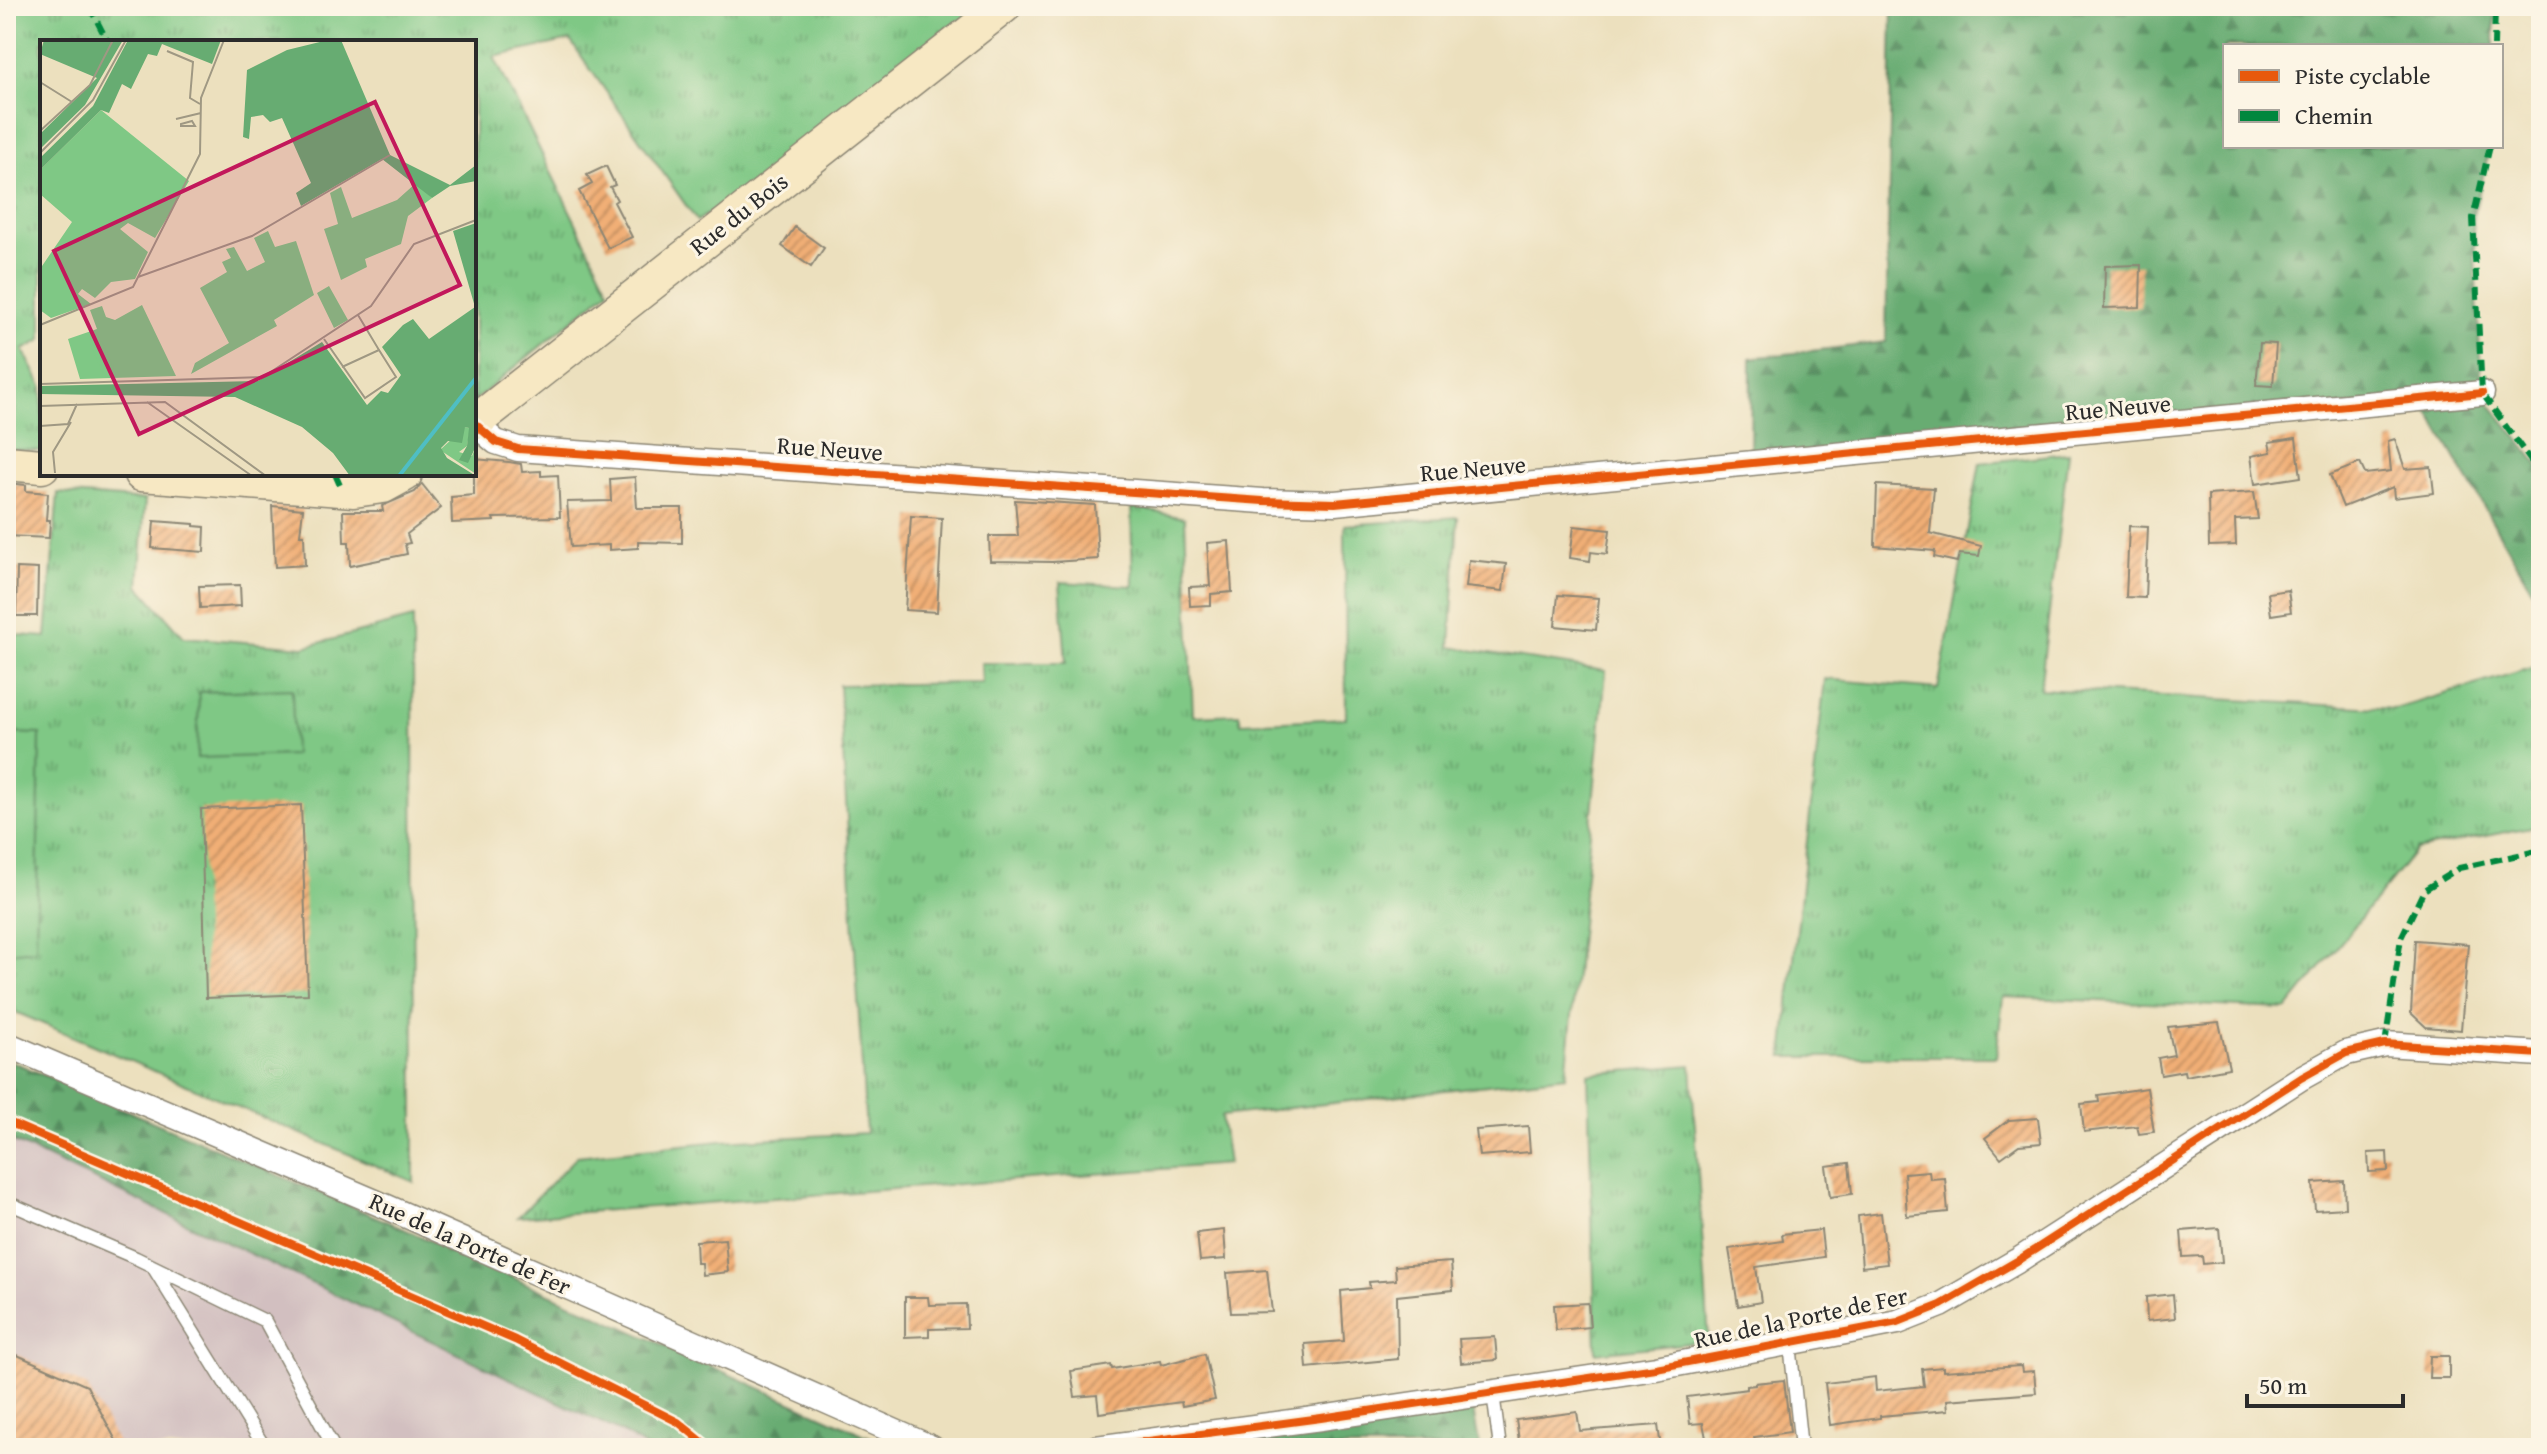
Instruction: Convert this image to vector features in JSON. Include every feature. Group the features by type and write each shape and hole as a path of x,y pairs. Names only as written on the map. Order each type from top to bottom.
{"street":[{"name":"Rue du Bois","path":"476,421 1004,6"},
{"name":"Rue Neuve","path":"476,425 496,442 518,449 1263,501 1335,503 2482,393"},
{"path":"6,463 40,466"},
{"path":"166,476 354,490 383,486 401,476"},
{"name":"Rue de la Porte de Fer","path":"6,1044 373,1201 932,1448"},
{"name":"Rue de la Porte de Fer","path":"1096,1448 1656,1368 1913,1318 2017,1261 2301,1078 2346,1053 2385,1044 2541,1054"}],"lane":[{"path":"6,1202 152,1266 265,1321 334,1448"},
{"path":"152,1266 265,1448"},
{"path":"1790,1344 1801,1448"},
{"path":"1493,1393 1500,1448"}],"shaded area":[{"path":"6,1138 314,1282 621,1432 647,1448 6,1448"}],"green space":[{"path":"6,6 1013,6 697,221 570,40 494,57 609,290 476,399 476,40 40,40 40,341 23,350 40,382 40,451 6,449"},
{"path":"1892,6 2495,6 2494,44 2223,44 2223,148 2490,148 2473,218 2482,393 2541,468 2541,605 2421,399 1750,458 1751,358 1886,342"},
{"path":"2068,453 2040,689 2395,709 2541,665 2541,825 2416,850 2287,1009 2003,997 1996,1057 1783,1057 1825,679 1938,689 1980,463"},
{"path":"58,493 145,500 139,586 184,637 304,647 413,618 414,1182 6,1008 6,634 46,637"},
{"path":"1131,507 1185,518 1193,716 1239,714 1241,723 1346,718 1345,525 1458,517 1450,647 1606,671 1566,1076 1221,1116 1228,1164 518,1217 577,1156 721,1141 866,1133 839,685 982,683 981,663 1066,663 1060,582 1133,586"},
{"path":"292,689 294,755 197,758 199,692"},
{"path":"6,733 40,734 36,950 6,953"},
{"path":"6,1059 395,1225 894,1448 647,1448 621,1432 6,1138"},
{"path":"1691,1065 1709,1341 1596,1353 1588,1074"},
{"path":"1473,1411 1480,1448 1208,1448"}],"building":[{"path":"606,166 615,185 610,187 617,200 614,202 632,237 608,248 579,191 592,184 587,175"},
{"path":"795,227 824,248 811,267 782,246"},
{"path":"2141,265 2140,307 2104,308 2105,266"},
{"path":"2260,343 2276,344 2273,386 2256,385"},
{"path":"2296,438 2301,477 2255,484 2251,456 2271,452 2269,442"},
{"path":"2395,439 2405,469 2431,467 2434,493 2394,498 2393,487 2343,507 2330,475 2360,463 2365,474 2391,471 2388,441"},
{"path":"476,459 521,464 522,472 541,471 541,476 558,475 560,517 493,518 494,521 452,523 451,497 474,495"},
{"path":"635,477 637,508 682,508 682,543 638,542 638,548 609,550 609,545 571,547 567,502 611,501 610,479"},
{"path":"6,483 26,485 26,491 48,493 46,520 50,520 49,538 6,536"},
{"path":"422,484 441,508 407,534 410,543 405,544 407,554 350,566 349,542 344,542 343,511 383,511 382,506 415,492"},
{"path":"1877,485 1934,488 1930,533 1981,546 1979,556 1959,554 1957,562 1934,557 1935,551 1875,546"},
{"path":"2254,492 2258,519 2235,520 2236,545 2209,546 2208,495"},
{"path":"1015,500 1095,505 1098,559 990,561 989,536 1018,536"},
{"path":"272,506 303,509 300,535 304,535 305,565 275,567"},
{"path":"911,516 942,518 937,612 905,610"},
{"path":"154,521 205,527 204,552 152,548"},
{"path":"1574,526 1610,530 1607,554 1591,552 1590,561 1570,558"},
{"path":"2129,526 2148,527 2145,598 2126,597"},
{"path":"1229,541 1232,592 1211,594 1211,605 1190,606 1189,587 1210,586 1207,543"},
{"path":"1469,560 1506,564 1503,591 1466,587"},
{"path":"17,568 38,569 37,616 16,616"},
{"path":"240,585 241,606 200,608 199,586"},
{"path":"2288,590 2291,612 2271,615 2268,593"},
{"path":"1558,595 1599,598 1596,630 1555,626"},
{"path":"301,805 308,994 206,998 201,809"},
{"path":"2415,940 2468,944 2461,1030 2426,1027 2411,1013"},
{"path":"2219,1022 2229,1068 2185,1076 2184,1071 2161,1075 2158,1058 2174,1055 2168,1027"},
{"path":"2147,1088 2154,1132 2139,1134 2137,1126 2084,1132 2081,1104 2099,1102 2098,1095"},
{"path":"2038,1118 2041,1143 2019,1145 2001,1158 1985,1138 2009,1120"},
{"path":"1528,1126 1530,1152 1479,1156 1476,1130"},
{"path":"2387,1152 2388,1171 2369,1172 2368,1153"},
{"path":"1849,1163 1852,1194 1830,1197 1826,1166"},
{"path":"1929,1171 1930,1179 1945,1178 1948,1212 1907,1216 1904,1173"},
{"path":"2344,1181 2345,1208 2315,1210 2313,1183"},
{"path":"1881,1213 1887,1264 1862,1267 1858,1216"},
{"path":"2219,1228 2222,1262 2203,1264 2202,1256 2183,1257 2181,1231"},
{"path":"1224,1230 1226,1259 1200,1261 1197,1233"},
{"path":"1821,1230 1824,1257 1756,1267 1761,1302 1738,1306 1729,1249 1783,1241 1782,1234"},
{"path":"725,1239 728,1272 702,1275 701,1263 697,1263 696,1241"},
{"path":"1451,1262 1453,1290 1397,1296 1398,1359 1307,1368 1305,1344 1344,1341 1341,1291 1370,1288 1369,1282 1396,1280 1395,1266"},
{"path":"1267,1270 1272,1312 1231,1313 1227,1273"},
{"path":"2173,1294 2175,1318 2147,1321 2146,1297"},
{"path":"905,1297 928,1297 929,1305 966,1304 967,1328 929,1329 929,1336 905,1337"},
{"path":"1588,1303 1590,1327 1556,1330 1554,1305"},
{"path":"1495,1337 1497,1360 1461,1363 1459,1339"},
{"path":"6,1350 87,1386 120,1448 6,1448"},
{"path":"1205,1354 1215,1400 1099,1413 1097,1395 1075,1397 1071,1371 1111,1365 1112,1369 1160,1361 1161,1365"},
{"path":"2430,1356 2449,1356 2449,1378 2429,1378"},
{"path":"2021,1366 2022,1372 2034,1371 2036,1393 1947,1400 1948,1410 1880,1416 1830,1425 1825,1383 1875,1377 1876,1391 1924,1386 1922,1369 1943,1367 1943,1371"},
{"path":"1784,1380 1790,1432 1754,1437 1756,1448 1708,1448 1703,1423 1690,1424 1687,1397 1747,1389 1755,1383"},
{"path":"1577,1412 1580,1431 1658,1425 1661,1448 1520,1448 1516,1420"}],"marked path":[{"path":"89,6 107,40"},
{"path":"2494,44 2495,6"},
{"path":"2490,148 2473,218 2482,393 2541,475"},
{"path":"336,476 342,490"},
{"path":"2385,1044 2401,938 2424,890 2459,868 2541,850"}],"cycle path":[{"path":"476,425 496,442 518,449 1263,501 1335,503 2482,393"},
{"path":"1096,1448 1656,1368 1898,1322 1941,1305 2017,1261 2301,1078 2346,1053 2385,1044 2541,1054"},
{"path":"6,1121 515,1340 678,1422 710,1448"}]}
